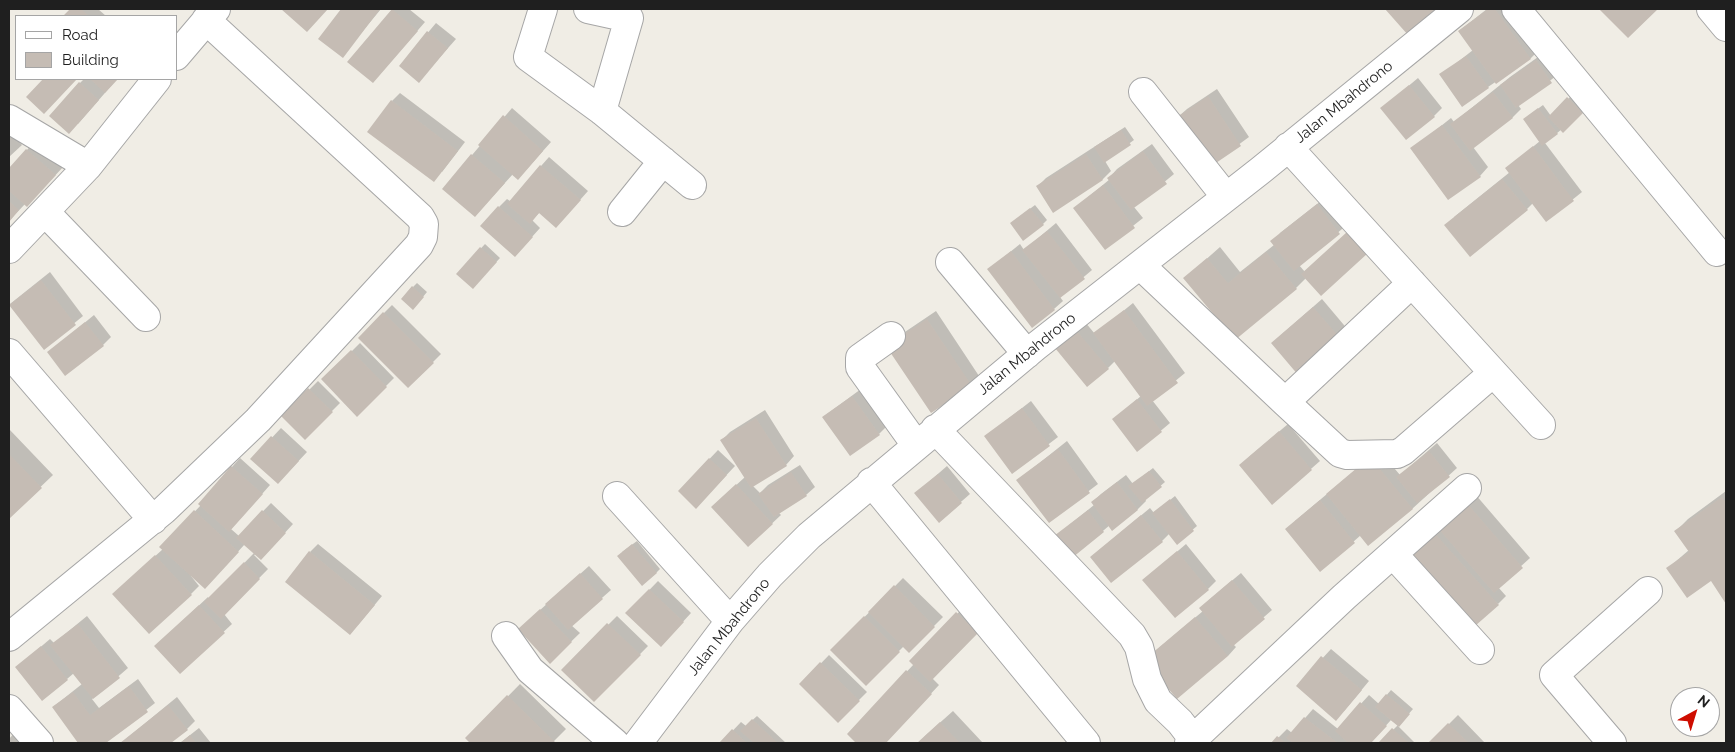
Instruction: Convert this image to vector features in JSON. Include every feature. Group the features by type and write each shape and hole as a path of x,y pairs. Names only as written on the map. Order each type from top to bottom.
{"street":[{"path":"543,9 528,56 602,111 692,185"},
{"path":"588,9 629,18 602,111"},
{"name":"Jalan Mbahdrono","path":"638,743 730,621 770,575 802,543 871,482 1027,354 1288,148 1459,9"},
{"path":"1516,9 1716,252"},
{"path":"1711,9 1726,27"},
{"path":"9,637 152,520 258,420 419,245 423,237 424,224 420,217 209,13 178,53"},
{"path":"9,249 88,166 156,80"},
{"path":"1142,92 1226,197"},
{"path":"9,119 88,166"},
{"path":"1288,148 1541,425"},
{"path":"622,212 663,160"},
{"path":"45,212 146,317"},
{"path":"950,262 1027,354"},
{"path":"1140,265 1340,453 1347,455 1397,454 1404,451 1493,373"},
{"path":"1285,402 1412,283"},
{"path":"891,336 860,358 860,368 925,437 1132,635 1139,648 1146,679 1158,701 1191,741 1344,597 1467,488"},
{"path":"9,353 152,520"},
{"path":"871,482 1086,743"},
{"path":"617,496 730,621"},
{"path":"1393,554 1480,650"},
{"path":"1612,743 1554,675 1648,591"},
{"path":"506,636 530,670 615,743"},
{"path":"9,709 39,743"}],"building":[{"path":"70,9 81,9 88,15 64,15"},
{"path":"281,9 328,9 307,32"},
{"path":"341,9 380,9 343,58 318,39"},
{"path":"392,9 418,31 373,83 347,62"},
{"path":"1385,9 1438,9 1408,35"},
{"path":"1488,9 1495,9 1531,59 1496,84 1458,31"},
{"path":"1599,9 1658,9 1628,38"},
{"path":"427,31 448,48 419,83 399,66"},
{"path":"1466,56 1489,88 1462,107 1439,74"},
{"path":"1536,60 1552,83 1516,108 1500,85"},
{"path":"42,80 76,80 44,114 26,97"},
{"path":"91,80 117,80 105,93"},
{"path":"79,82 99,100 69,134 49,116"},
{"path":"1409,85 1435,117 1406,140 1380,108"},
{"path":"1493,92 1513,118 1470,151 1450,124"},
{"path":"1208,96 1241,146 1210,167 1177,117"},
{"path":"1567,97 1583,113 1563,133 1548,117"},
{"path":"391,100 458,151 434,182 367,132"},
{"path":"1538,108 1558,134 1542,146 1523,119"},
{"path":"503,115 543,151 518,180 478,145"},
{"path":"1442,125 1481,177 1448,200 1410,148"},
{"path":"1121,130 1131,145 1104,163 1094,147"},
{"path":"1533,146 1574,201 1546,222 1505,168"},
{"path":"26,149 56,175 27,207 9,191 9,168"},
{"path":"1143,151 1167,184 1131,210 1107,178"},
{"path":"471,154 505,183 475,217 442,189"},
{"path":"1086,154 1103,180 1053,213 1036,186"},
{"path":"540,165 581,200 556,228 539,213 530,224 507,204"},
{"path":"1502,179 1528,210 1470,257 1444,225"},
{"path":"1103,185 1135,228 1105,250 1073,208"},
{"path":"9,201 19,210 9,222"},
{"path":"1317,204 1340,234 1294,271 1270,241"},
{"path":"498,206 533,237 515,257 480,226"},
{"path":"1030,208 1044,225 1023,241 1010,223"},
{"path":"1047,231 1085,279 1060,298 1022,250"},
{"path":"1347,232 1368,253 1321,296 1301,274"},
{"path":"480,247 497,262 473,289 456,274"},
{"path":"1011,251 1055,310 1032,328 987,269"},
{"path":"1266,252 1297,289 1235,340 1183,278 1207,258 1228,283"},
{"path":"41,280 76,325 44,350 9,305"},
{"path":"412,286 424,297 413,310 401,299"},
{"path":"1313,307 1342,340 1299,376 1271,343"},
{"path":"1124,310 1178,383 1147,406 1093,333"},
{"path":"383,312 434,363 408,388 358,338"},
{"path":"927,319 972,386 931,413 886,346"},
{"path":"85,322 104,346 65,376 47,352"},
{"path":"1076,330 1109,369 1087,387 1055,348"},
{"path":"351,350 387,387 357,417 321,379"},
{"path":"308,388 333,412 305,440 281,416"},
{"path":"852,396 880,435 850,456 822,417"},
{"path":"1137,399 1162,432 1137,452 1112,419"},
{"path":"1022,408 1050,446 1012,474 984,436"},
{"path":"756,418 787,466 751,488 720,440"},
{"path":"1279,431 1312,470 1272,505 1239,465"},
{"path":"271,436 299,461 278,484 250,459"},
{"path":"1058,449 1090,493 1049,523 1016,480"},
{"path":"1429,451 1450,477 1417,503 1396,477"},
{"path":"9,454 42,488 9,519"},
{"path":"1370,457 1413,509 1368,546 1326,494"},
{"path":"709,458 727,475 696,509 678,491"},
{"path":"231,466 263,494 229,532 198,504"},
{"path":"1149,471 1162,487 1142,503 1128,486"},
{"path":"791,472 807,496 774,517 758,494"},
{"path":"938,474 962,503 939,523 914,493"},
{"path":"1117,482 1138,510 1112,531 1091,502"},
{"path":"736,484 773,524 748,547 711,507"},
{"path":"1722,497 1726,503 1726,604 1711,581 1687,598 1666,568 1689,552 1674,531"},
{"path":"1170,499 1194,531 1177,545 1152,513"},
{"path":"1320,500 1355,543 1320,572 1285,529"},
{"path":"1466,502 1523,568 1494,593 1437,527"},
{"path":"194,510 239,552 205,589 159,547"},
{"path":"262,510 286,533 261,560 236,538"},
{"path":"1088,510 1104,532 1067,562 1050,539"},
{"path":"1141,515 1163,542 1111,583 1090,557"},
{"path":"1430,528 1499,605 1475,626 1406,549"},
{"path":"632,544 657,573 642,586 617,556"},
{"path":"309,551 375,605 350,635 285,582"},
{"path":"1177,551 1209,590 1175,618 1142,580"},
{"path":"155,555 192,595 149,634 112,594"},
{"path":"244,562 260,579 221,619 204,602"},
{"path":"580,573 603,599 568,630 545,604"},
{"path":"1232,580 1265,619 1232,647 1199,608"},
{"path":"894,585 935,627 909,653 868,612"},
{"path":"649,589 684,622 661,647 625,613"},
{"path":"199,605 225,633 180,674 154,646"},
{"path":"540,609 572,642 550,664 518,629"},
{"path":"956,612 978,633 930,682 909,661"},
{"path":"864,616 900,652 866,686 830,650"},
{"path":"1195,617 1228,656 1177,699 1144,660"},
{"path":"607,623 641,655 594,702 561,670"},
{"path":"78,624 120,678 93,699 50,645"},
{"path":"41,646 68,680 42,701 15,667"},
{"path":"1321,656 1362,690 1336,721 1296,686"},
{"path":"820,662 860,701 838,723 799,684"},
{"path":"906,670 932,694 886,743 856,743 847,734"},
{"path":"129,686 148,712 106,743 78,743 52,707 73,692 90,715"},
{"path":"1386,694 1410,714 1399,727 1375,707"},
{"path":"507,695 554,743 470,743 465,738"},
{"path":"1360,702 1387,726 1371,743 1348,743 1335,731"},
{"path":"168,705 188,730 171,743 120,743"},
{"path":"1304,717 1338,743 1293,743 1286,738"},
{"path":"752,719 778,743 754,743 740,731"},
{"path":"940,722 960,743 917,743"},
{"path":"1448,723 1469,743 1428,743"},
{"path":"1392,728 1409,743 1379,742"},
{"path":"732,729 747,743 719,743"},
{"path":"190,735 196,743 180,743"},
{"path":"1277,736 1286,743 1271,743"}]}
